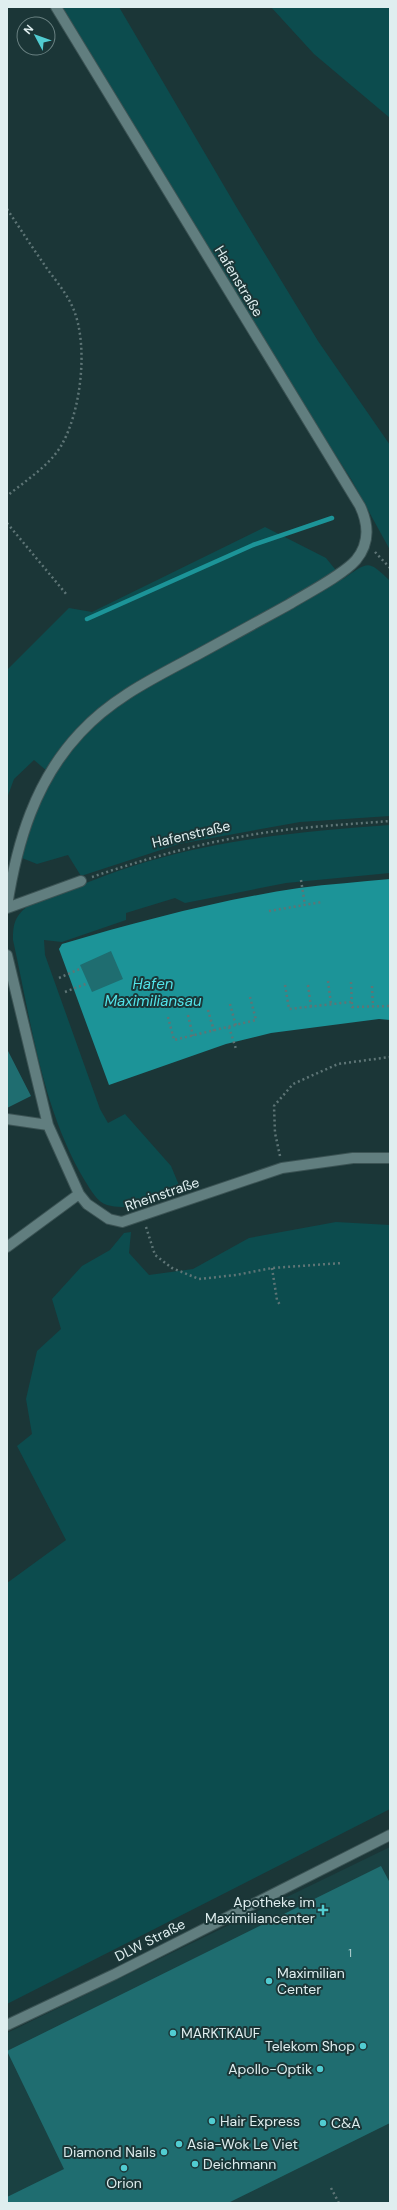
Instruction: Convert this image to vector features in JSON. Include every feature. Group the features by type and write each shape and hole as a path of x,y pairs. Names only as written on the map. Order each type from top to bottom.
{"lane":[{"name":"Hafenstraße","path":"56,7 360,506 366,520 368,531 365,545"},
{"path":"81,881 7,907 14,865 30,812 56,760 80,732 105,709 134,688 292,602 344,570 356,560 365,545"},
{"name":"Rheinstraße","path":"7,954 48,1124 79,1194 97,1213 109,1219 122,1222 142,1217 170,1205 282,1168 354,1158 390,1158"},
{"path":"7,1120 48,1124"},
{"path":"7,1247 79,1194"},
{"name":"DLW Straße","path":"7,2025 129,1967 390,1835"}],"path":[{"path":"7,209 73,308 79,326 82,348 82,371 73,415 60,447 48,461 7,496"},
{"path":"7,523 67,595"},
{"path":"365,545 379,555 390,568"},
{"name":"Hafenstraße","path":"81,881 141,860 245,836 323,826 390,821"},
{"path":"301,880 305,905"},
{"path":"269,911 322,902"},
{"path":"59,978 82,968"},
{"path":"328,981 331,1004"},
{"path":"351,982 352,1007 390,1006"},
{"path":"66,992 88,983"},
{"path":"285,985 289,1009 351,1002"},
{"path":"308,985 311,1007"},
{"path":"372,986 373,1007"},
{"path":"168,1017 174,1040 236,1026 256,1020 250,997"},
{"path":"230,1004 236,1026"},
{"path":"208,1010 214,1031"},
{"path":"188,1015 193,1036"},
{"path":"229,1027 236,1049"},
{"path":"282,1168 275,1133 274,1106 294,1084 338,1064 390,1057"},
{"path":"142,1217 155,1255 172,1268 199,1279 236,1275 272,1268 342,1263"},
{"path":"272,1268 277,1297 280,1305"},
{"path":"331,2188 339,2203"}],"shaded area":[{"path":"60,7 119,7 237,208 318,341 390,445 390,550 351,479 281,371"},
{"path":"271,7 390,7 390,118 314,54"},
{"path":"265,527 326,558 343,579 363,566 368,565 377,569 390,581 390,816 300,822 179,844 81,876 68,855 37,864 22,858 33,815 54,777 34,760 14,779 7,798 7,670 69,608 92,612"},
{"path":"390,825 390,873 286,883 185,903 175,898 126,913 126,920 62,942 44,940 45,955 100,1109 108,1123 125,1114 171,1166 181,1190 145,1203 126,1207 107,1205 100,1201 85,1181 70,1153 48,1094 32,1033 13,940 14,924 18,916 29,905 134,866 178,853 238,841 299,833"},
{"path":"336,1222 390,1225 390,1809 7,2004 7,1583 66,1540 17,1446 32,1434 26,1399 37,1351 61,1329 52,1299 82,1266 110,1250 124,1233 131,1232 129,1253 149,1275 193,1269 249,1238"},
{"name":"Maximilian Center","path":"390,1847 390,2203 7,2203 7,2033"}],"water":[{"name":"Hafen Maximiliansau","path":"390,879 390,1020 379,1019 271,1033 226,1044 109,1085 59,949 62,944 150,919 269,893 333,884"}],"building":[{"path":"111,951 123,979 92,992 80,965"},
{"path":"7,1049 31,1096 7,1108"},
{"name":"Maximilian Center","path":"381,1866 390,1883 390,2123 228,2203 7,2203 7,2197 64,2169 7,2051"}],"waterway":[{"path":"87,619 253,545 332,518"}],"place":[{"name":"Apotheke im Maximiliancenter","path":"323,1910"},
{"name":"Maximilian Center","path":"269,1981"},
{"name":"MARKTKAUF","path":"173,2033"},
{"name":"Telekom Shop","path":"363,2046"},
{"name":"Apollo-Optik","path":"320,2069"},
{"name":"Hair Express","path":"212,2121"},
{"name":"C&A","path":"323,2123"},
{"name":"Asia-Wok Le Viet","path":"179,2144"},
{"name":"Diamond Nails","path":"164,2152"},
{"name":"Deichmann","path":"195,2164"},
{"name":"Orion","path":"124,2168"}]}
